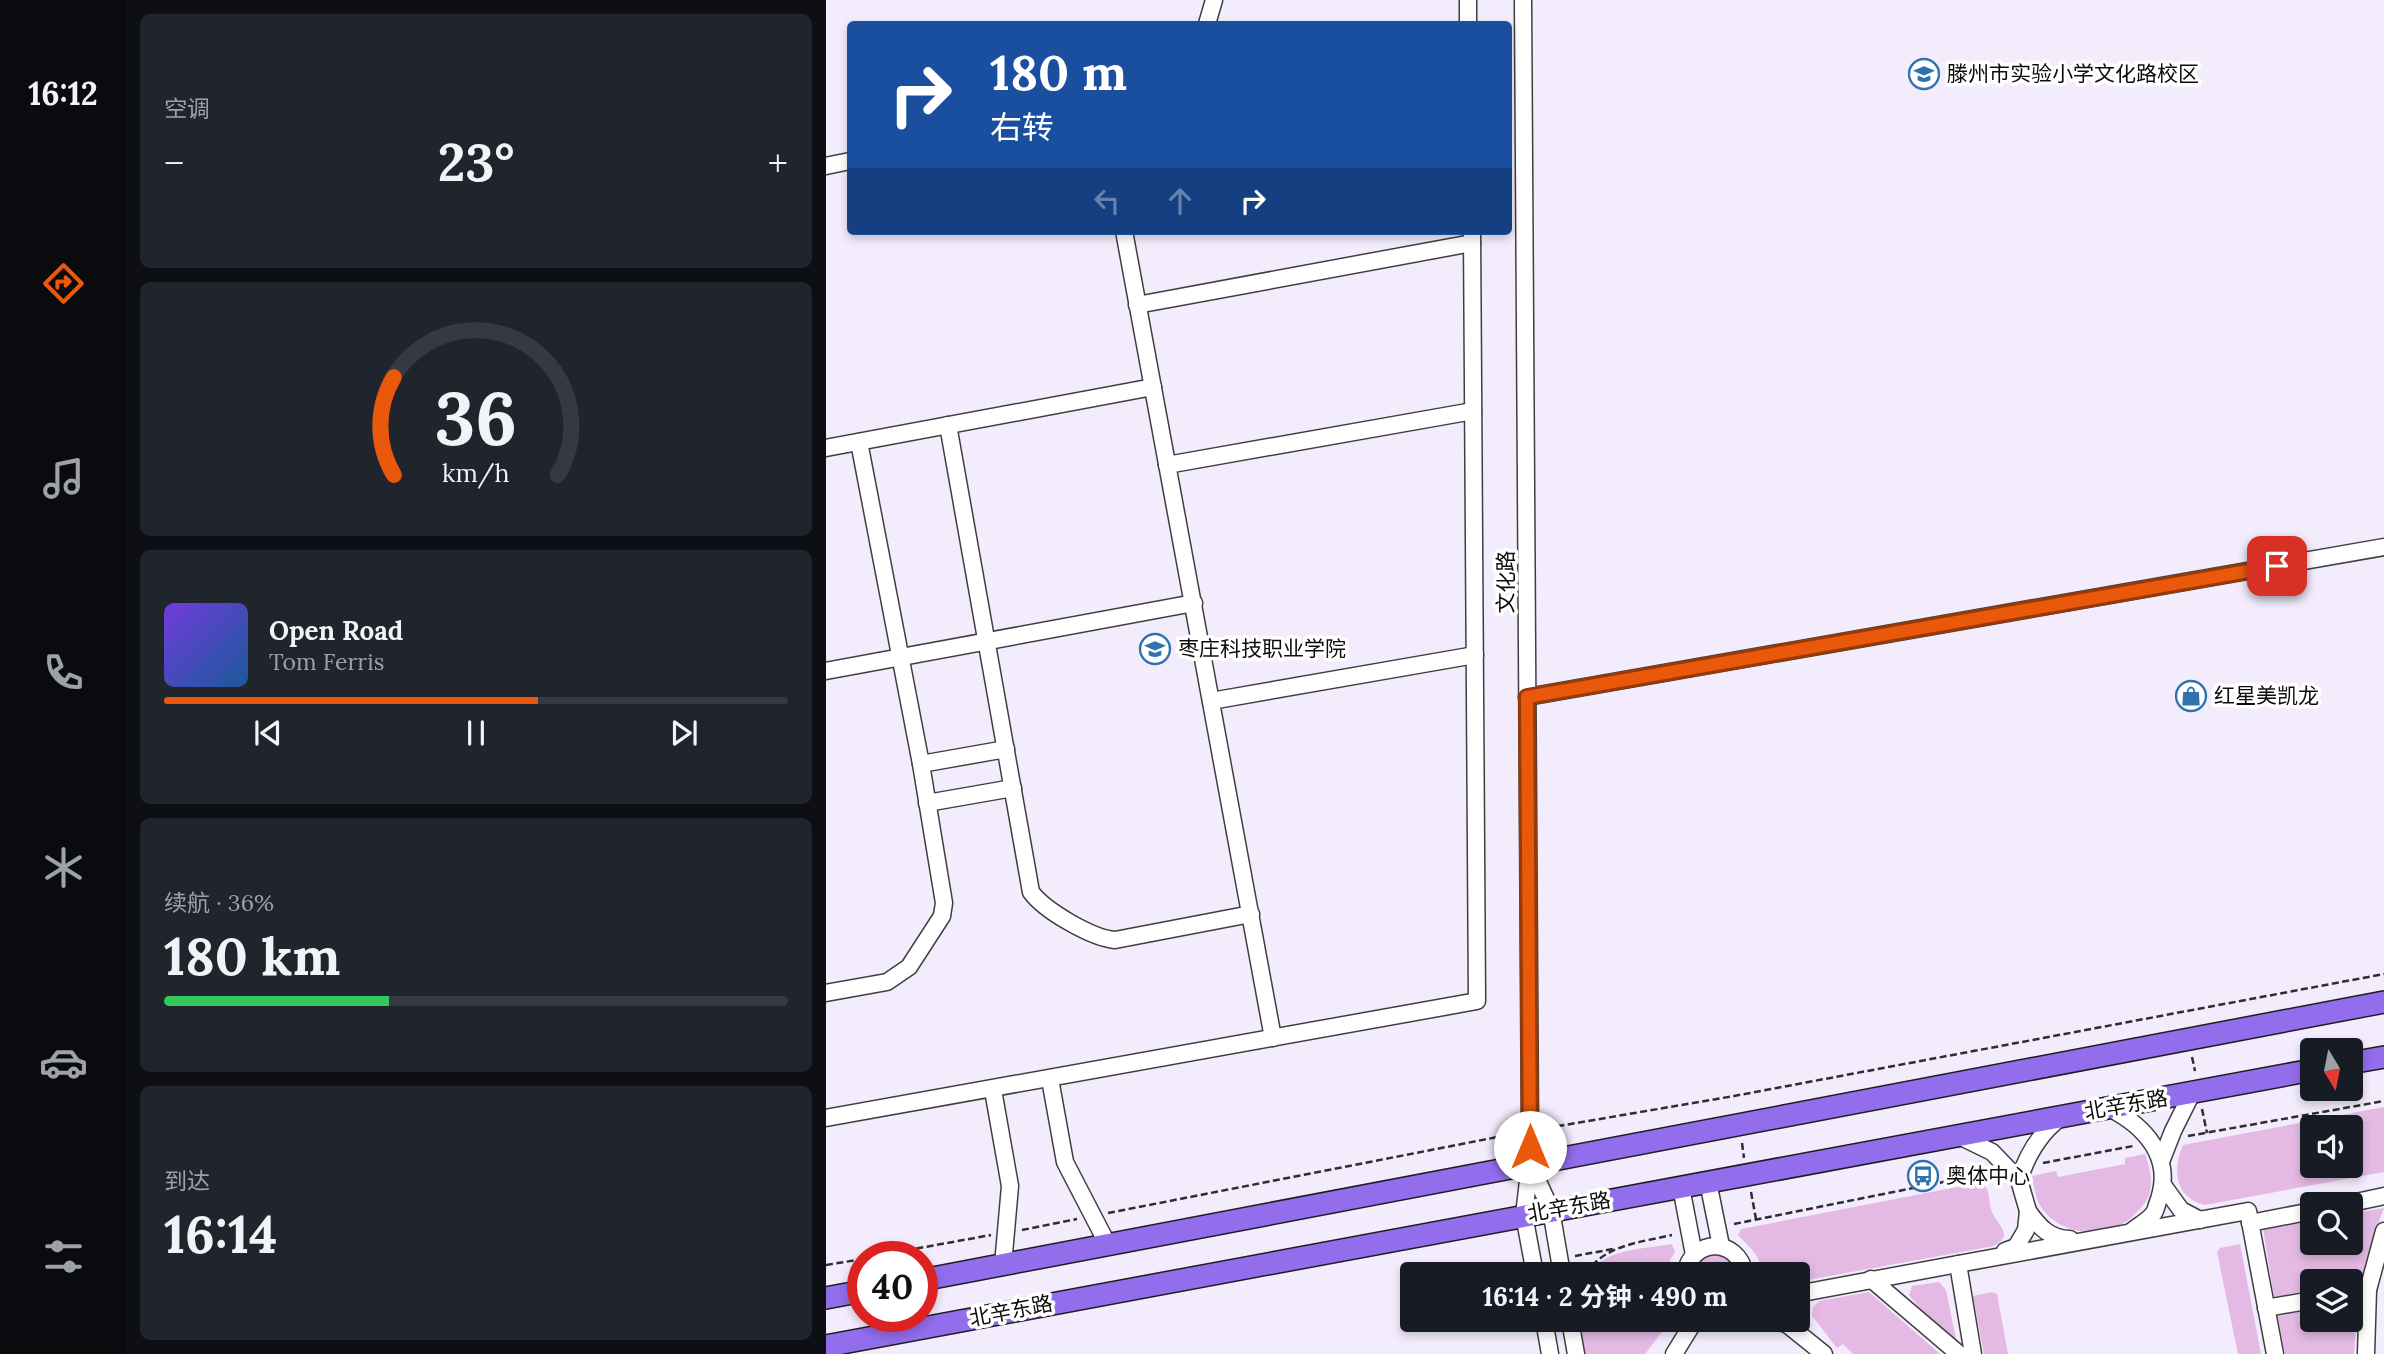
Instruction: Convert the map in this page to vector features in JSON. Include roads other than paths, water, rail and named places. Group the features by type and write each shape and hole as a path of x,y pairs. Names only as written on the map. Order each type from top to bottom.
{"main road":[{"path":"938,1277 2384,1002"},
{"path":"2363,1061 2384,1057"},
{"name":"北辛东路","path":"826,1346 2300,1072"},
{"path":"826,1298 847,1294"}],"street":[{"path":"1208,21 1214,0"},
{"path":"1468,0 1468,21"},
{"name":"文化路","path":"1523,0 1530,1131 1530,1164 1524,1215 1533,1262"},
{"path":"826,166 847,162"},
{"path":"1125,235 1273,1038"},
{"path":"826,1118 1477,1001 1472,237 1137,305"},
{"path":"826,448 1153,387"},
{"path":"1167,465 1473,411"},
{"path":"947,425 1031,892 1038,902 1100,939 1115,940 1251,914"},
{"path":"826,993 887,982 909,967 942,916 944,903 902,658 859,442"},
{"path":"1527,697 2384,547"},
{"path":"826,671 1194,603"},
{"path":"1211,701 1475,655"},
{"path":"921,764 1006,749"},
{"path":"927,803 1013,788"},
{"path":"1050,1079 1065,1162 1108,1245"},
{"path":"993,1090 1010,1186 1003,1265"},
{"path":"2130,1232 2154,1214 2163,1185 2162,1159 2192,1093"},
{"path":"2109,1108 2125,1116 2162,1159"},
{"path":"2017,1172 2044,1130 2062,1117"},
{"path":"1959,1136 1992,1152 2017,1172 2028,1211 2039,1227 2054,1237 2088,1239"},
{"name":"文化路","path":"1530,1164 1550,1210 1560,1262"},
{"path":"1707,1182 1721,1246"},
{"path":"2163,1185 2181,1210 2200,1220"},
{"path":"1681,1187 1693,1255"},
{"path":"2363,1201 2384,1196"},
{"path":"1988,1257 2016,1247 2026,1230 2028,1211"},
{"path":"1810,1291 2248,1211 2274,1354"},
{"path":"2250,1223 2300,1213"},
{"path":"2366,1354 2368,1290 2384,1231"},
{"path":"1689,1262 1702,1249 1721,1246 1737,1255 1740,1262"},
{"path":"1958,1264 1973,1354"},
{"path":"1871,1279 1959,1354"},
{"path":"2363,1291 2368,1290"},
{"path":"2266,1308 2300,1302"},
{"path":"1546,1332 1550,1354"},
{"path":"1572,1332 1576,1354"},
{"path":"1674,1354 1687,1332"},
{"path":"1797,1332 1824,1354"}],"place":[{"name":"滕州市实验小学文化路校区","path":"1924,74"},
{"name":"枣庄科技职业学院","path":"1155,649"},
{"name":"红星美凯龙","path":"2191,696"},
{"name":"奥体中心","path":"1923,1176"}]}
